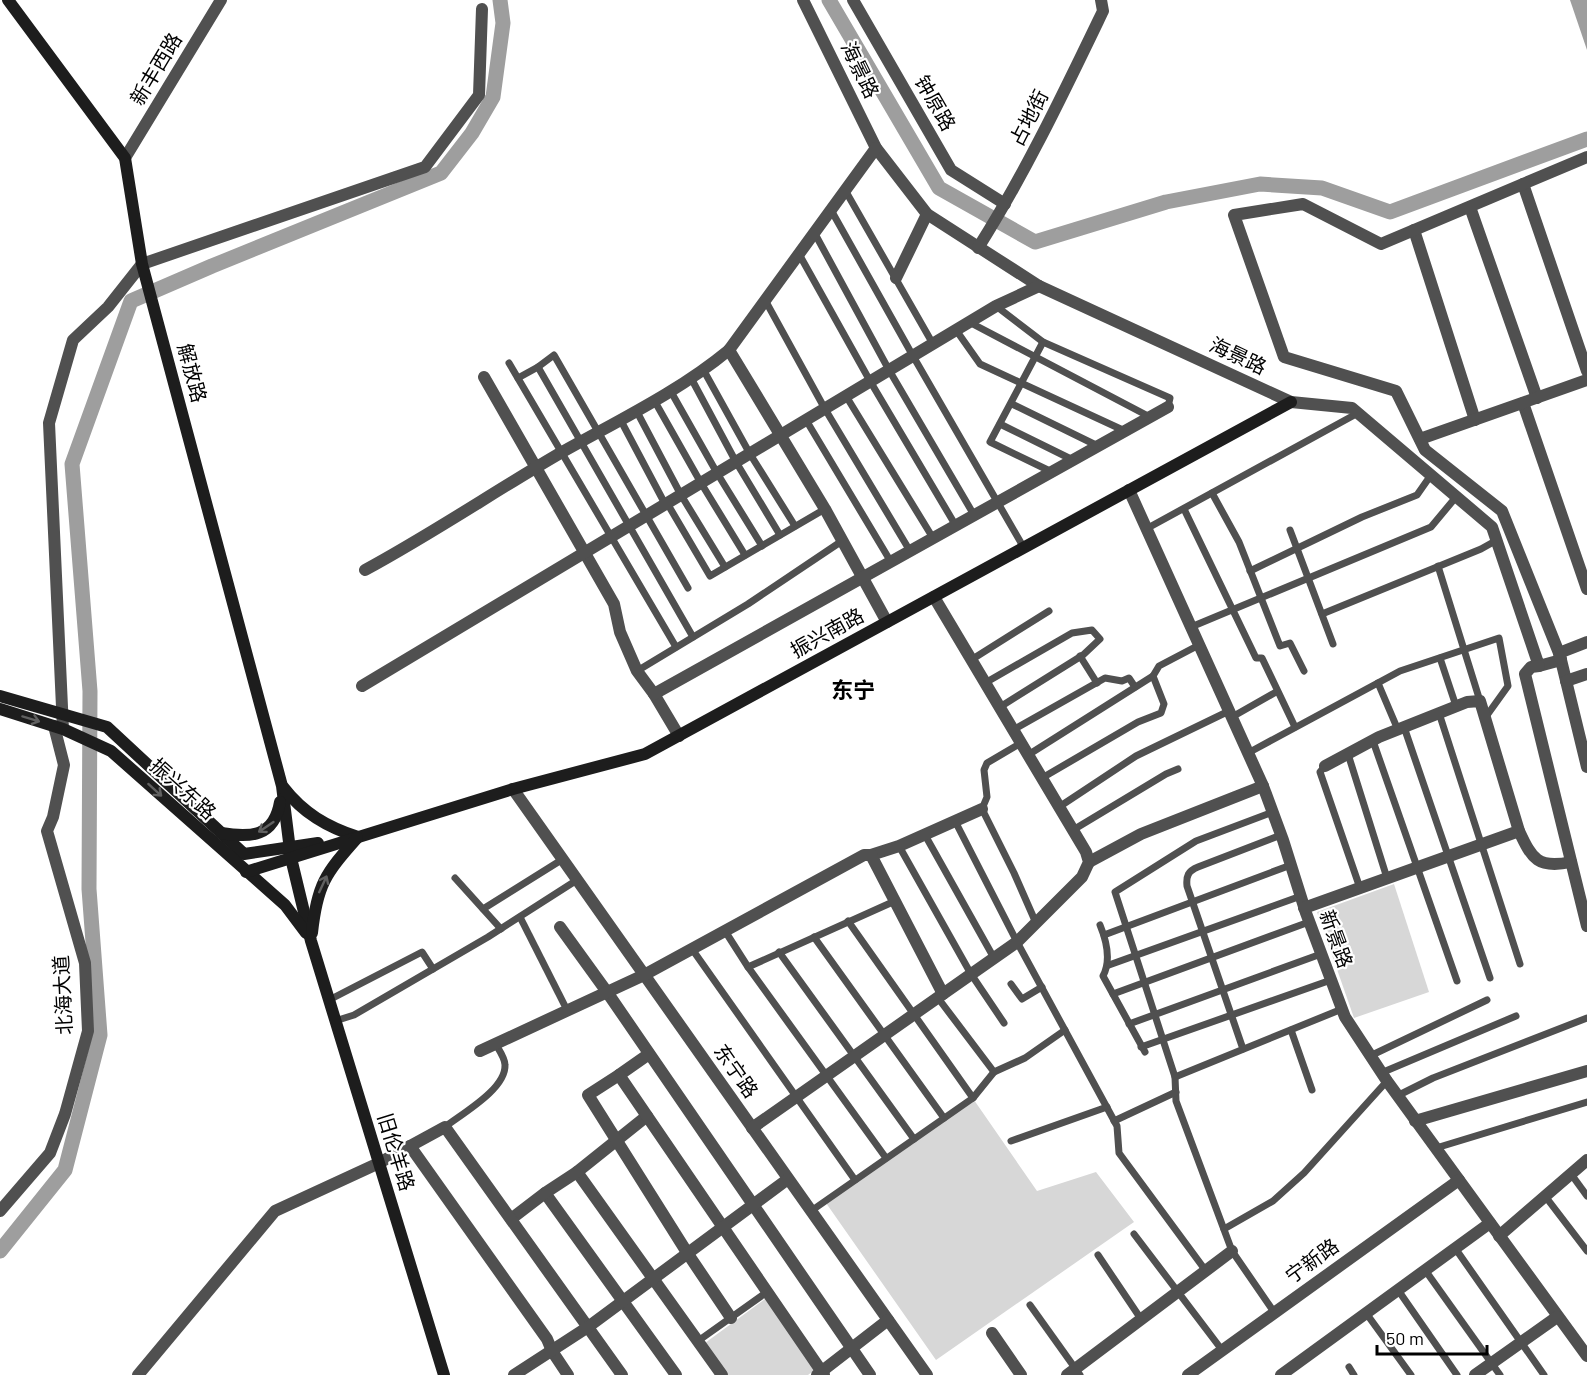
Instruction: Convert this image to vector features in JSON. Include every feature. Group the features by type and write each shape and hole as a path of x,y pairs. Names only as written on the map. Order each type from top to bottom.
{"street":[{"name":"解放路","path":"8,0 124,158 142,264 282,786 290,852 311,941"},
{"name":"新丰西路","path":"124,158 221,0"},
{"name":"海景路","path":"803,0 876,147 927,214 1039,285 1291,402 1352,408 1492,527 1539,666"},
{"name":"钟原路","path":"853,0 951,170 1005,204"},
{"name":"占地街","path":"978,248 1044,134 1103,11 1101,0"},
{"path":"142,264 425,167 480,95 482,9"},
{"path":"364,570 420,540 537,467 704,371 729,350 876,147"},
{"path":"1587,157 1381,244 1303,204 1234,215 1284,357 1396,391 1425,450 1502,511 1560,656 1587,767"},
{"path":"1523,184 1587,371"},
{"path":"1470,207 1537,398"},
{"path":"896,278 927,214"},
{"path":"1414,230 1475,420"},
{"name":"北海大道","path":"0,1211 50,1153 65,1114 88,1031 84,963 47,831 53,817 64,765 58,727 62,714 49,423 73,340 108,307 142,264"},
{"path":"362,686 996,306 1039,285"},
{"path":"729,350 825,509 887,622"},
{"path":"484,376 614,604 620,632 637,671 679,735"},
{"path":"1420,439 1587,380"},
{"name":"振兴南路","path":"290,852 358,837 513,789 645,754 1291,402"},
{"path":"1523,403 1587,589"},
{"path":"654,694 1168,407"},
{"name":"新景路","path":"1129,490 1263,786 1309,922 1342,1009 1397,1096 1557,1317 1583,1343 1587,1356"},
{"path":"934,597 1086,852 1089,862"},
{"path":"1587,642 1539,666 1531,667 1525,674 1587,926"},
{"path":"1566,681 1587,674"},
{"path":"0,696 62,714"},
{"path":"1325,766 1401,728 1467,702 1480,701 1519,831 1527,848 1538,862 1553,866 1571,862"},
{"name":"振兴东路","path":"0,710 58,727 111,751 285,905 311,941"},
{"name":"振兴东路","path":"62,714 107,727 244,854 290,852"},
{"path":"221,832 240,836 253,835 266,830 278,815 282,786"},
{"path":"282,786 296,803 315,819 336,830 358,837 340,856 320,888 315,905 311,941"},
{"path":"753,1128 1017,942 1082,877 1089,862 1141,834 1263,786"},
{"name":"东宁路","path":"513,789 927,1375"},
{"path":"480,1051 644,975 864,855 899,846 982,808"},
{"path":"1302,902 1360,888 1519,831"},
{"path":"246,872 290,852"},
{"path":"871,855 941,996"},
{"path":"560,927 870,1375"},
{"name":"旧伦羊路","path":"311,941 444,1375"},
{"path":"649,1054 588,1095 731,1318"},
{"path":"1416,1121 1587,1071"},
{"path":"619,1075 821,1374 888,1320"},
{"path":"511,1219 577,1172 647,1116"},
{"path":"138,1375 275,1211 379,1163 445,1127 622,1375"},
{"path":"410,1146 548,1339 552,1351 568,1375"},
{"path":"1499,1236 1587,1160"},
{"path":"577,1172 722,1375"},
{"path":"514,1375 588,1327 788,1179"},
{"name":"宁新路","path":"1188,1375 1459,1180"},
{"path":"545,1193 676,1375"},
{"path":"1281,1375 1490,1223"},
{"path":"1074,1373 1232,1251"},
{"path":"1475,1375 1557,1317"},
{"path":"992,1333 1021,1375"}],"lane":[{"path":"845,190 933,344"},
{"path":"831,210 1024,548"},
{"path":"814,232 889,370 974,515"},
{"path":"799,254 870,381 956,526"},
{"path":"765,300 825,409 910,551"},
{"path":"996,306 1043,342 1170,398 1168,407"},
{"path":"969,322 1150,417"},
{"path":"957,330 980,364 1125,431"},
{"path":"1043,342 990,442 1052,472"},
{"path":"518,378 554,355 688,588"},
{"path":"508,363 676,647"},
{"path":"538,367 693,637"},
{"path":"704,371 750,453 795,526"},
{"path":"691,378 736,462 780,535"},
{"path":"670,390 717,474 762,546"},
{"path":"846,396 933,538"},
{"path":"654,400 745,555"},
{"path":"1012,404 1098,446"},
{"path":"636,410 681,495 725,567"},
{"path":"1146,529 1358,413"},
{"path":"620,419 664,502 668,503 710,576 825,509"},
{"path":"806,420 891,562"},
{"path":"1000,424 1073,460"},
{"path":"1250,571 1362,517 1417,495 1431,475"},
{"path":"1212,493 1239,543 1280,646 1290,643 1304,670"},
{"path":"1191,627 1431,527 1456,497"},
{"path":"1184,509 1256,658 1262,658 1276,692 1295,727"},
{"path":"1290,530 1333,644"},
{"path":"1322,614 1481,549 1497,540"},
{"path":"637,671 748,604 842,541"},
{"path":"1438,566 1480,701"},
{"path":"971,660 1049,611"},
{"path":"985,683 1072,633 1092,630 1100,639 1080,656 1000,707"},
{"path":"1248,753 1400,671 1500,638 1508,686 1485,718"},
{"path":"1028,755 1152,676 1159,666 1199,645"},
{"path":"1080,656 1097,682"},
{"path":"1440,658 1456,706"},
{"path":"1042,778 1138,722 1161,713 1164,704 1152,676"},
{"path":"1013,730 1105,678 1122,681 1129,678 1134,687"},
{"path":"1378,683 1401,728 1490,978"},
{"path":"1059,807 1136,756 1276,692"},
{"path":"1439,713 1520,964"},
{"path":"1373,741 1457,981"},
{"path":"1021,744 987,763 984,770 987,797 982,808 1036,923"},
{"path":"1348,754 1387,878"},
{"path":"1325,766 1320,772 1360,888"},
{"path":"1073,830 1178,769"},
{"path":"1272,812 1196,841 1114,892 1175,1077 1176,1101 1232,1251 1274,1312"},
{"path":"955,821 1017,942 1117,1126 1119,1153 1206,1271"},
{"path":"925,835 994,958"},
{"path":"1243,1049 1186,880 1191,870 1281,836"},
{"path":"899,846 971,974 1004,1023"},
{"path":"483,909 562,859"},
{"path":"1104,935 1291,865"},
{"path":"455,878 501,929"},
{"path":"335,1021 354,1015 501,929 578,880"},
{"path":"748,967 895,901"},
{"path":"1109,965 1202,931 1302,902"},
{"path":"520,917 567,1010"},
{"path":"848,921 973,1098"},
{"path":"1113,994 1309,922"},
{"path":"1100,926 1104,935 1109,965 1103,976 1143,1049 1163,1039 1331,980"},
{"path":"725,931 748,967 886,1158"},
{"path":"814,937 944,1118"},
{"path":"692,949 855,1180"},
{"path":"329,1000 422,952 433,969"},
{"path":"779,952 914,1138"},
{"path":"1129,1024 1321,954"},
{"path":"1011,984 1022,999 1042,987"},
{"path":"941,996 994,1072"},
{"path":"1370,1056 1487,1000"},
{"path":"1175,1077 1342,1009"},
{"path":"1224,1229 1273,1201 1296,1180 1384,1077 1516,1016"},
{"path":"1397,1096 1433,1078 1587,1018"},
{"path":"811,1211 973,1098 994,1072 1025,1058 1065,1030"},
{"path":"1291,1030 1312,1090"},
{"path":"445,1127 499,1085 505,1062 495,1043"},
{"path":"1114,1120 1176,1092"},
{"path":"1436,1148 1586,1104"},
{"path":"1011,1141 1107,1107"},
{"path":"1571,1174 1587,1196"},
{"path":"1545,1196 1587,1251"},
{"path":"1134,1234 1222,1350"},
{"path":"1455,1248 1544,1375"},
{"path":"1098,1255 1142,1319"},
{"path":"1425,1270 1500,1375"},
{"path":"1398,1290 1457,1375"},
{"path":"698,1341 767,1292"},
{"path":"1030,1305 1074,1373"},
{"path":"1366,1313 1411,1375"},
{"path":"1349,1367 1354,1375"}],"shaded area":[{"path":"1570,0 1587,0 1587,50"},
{"path":"1394,884 1429,992 1354,1018 1317,912"},
{"path":"974,1100 1037,1191 1096,1172 1134,1222 936,1360 826,1203"},
{"path":"765,1299 816,1369 808,1375 728,1375 705,1343"}],"waterway":[{"path":"0,1251 65,1170 100,1035 89,889 90,691 72,464 131,301 441,173 472,133 493,97 503,23 500,0"},
{"path":"829,0 939,188 1035,242 1166,202 1260,184 1322,188 1390,212 1587,139"}],"district":[{"name":"东宁","path":"853,690"}]}
